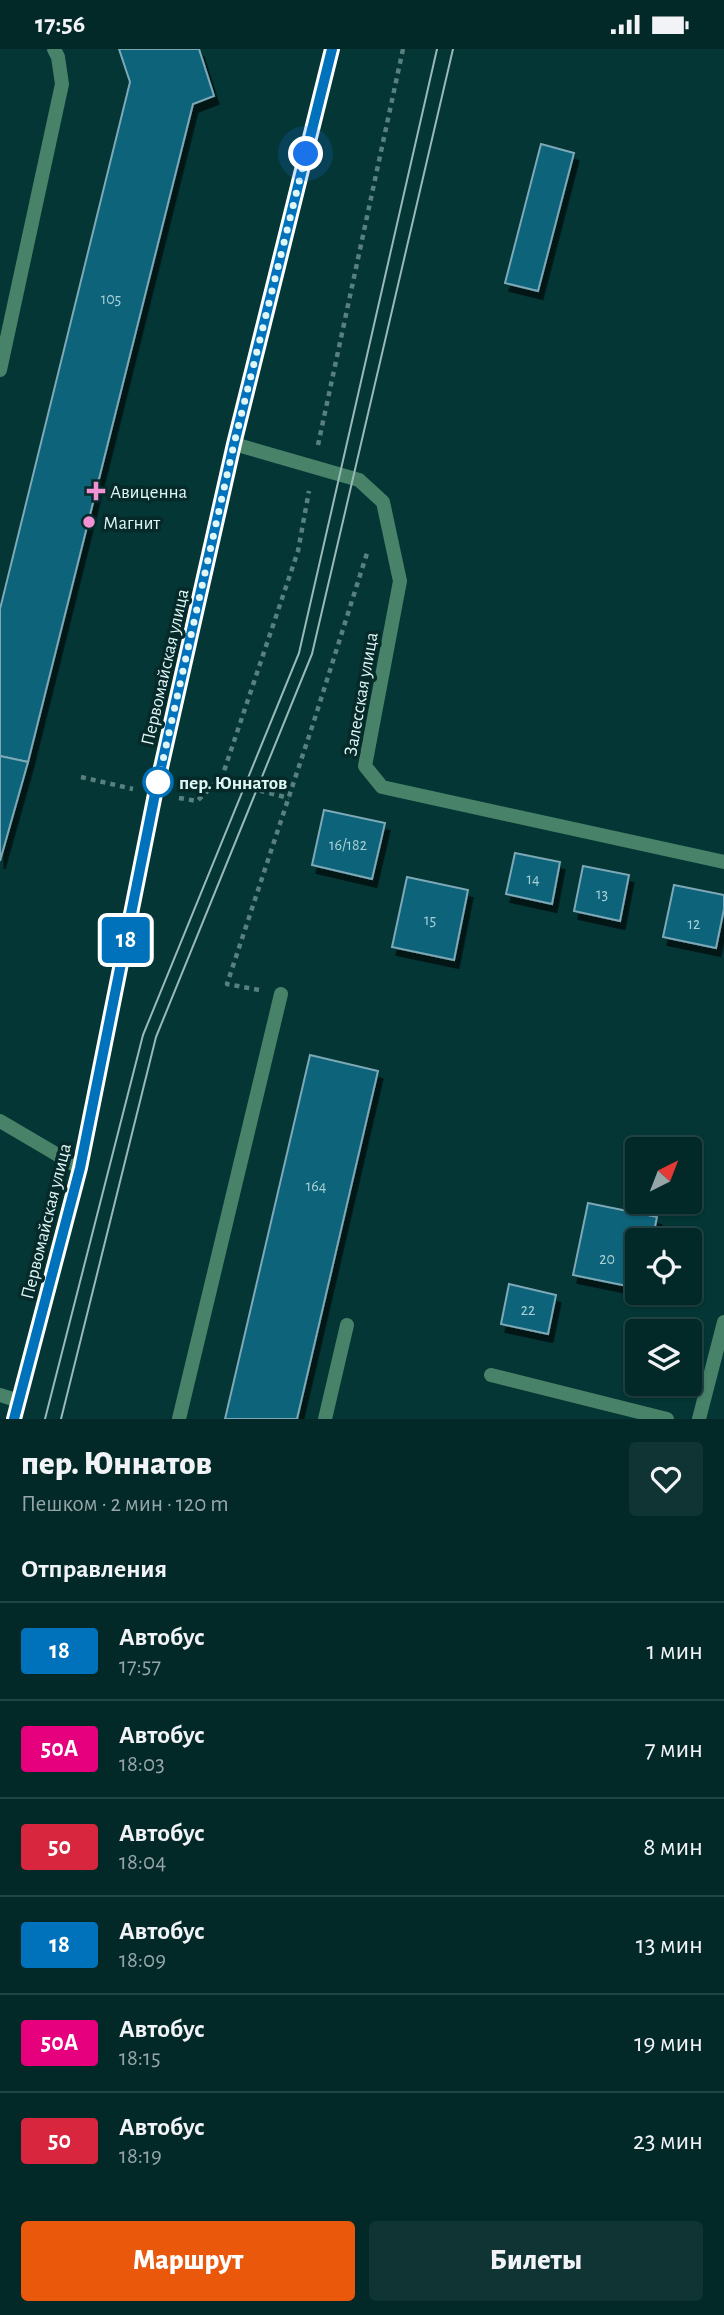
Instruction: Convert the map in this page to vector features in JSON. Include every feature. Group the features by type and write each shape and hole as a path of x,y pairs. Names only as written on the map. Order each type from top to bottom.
{"main road":[{"name":"Первомайская улица","path":"14,1419 80,1168 155,794 234,444 332,49"}],"street":[{"path":"0,370 62,84 58,57 54,49"},
{"path":"234,444 359,480 383,502"},
{"name":"Залесская улица","path":"383,502 400,581 365,766 382,787 724,862"},
{"path":"179,1419 281,994"},
{"path":"0,1121 80,1168"},
{"path":"699,1419 724,1321"},
{"path":"325,1419 347,1325"},
{"path":"491,1375 667,1419"},
{"path":"0,1395 19,1401"}],"path":[{"path":"281,994 227,983 383,502"},
{"path":"222,777 289,798"}],"building":[{"path":"119,49 199,49 214,96 193,104 28,762 0,756 0,609 130,82"},
{"path":"541,144 574,153 538,291 505,283"},
{"path":"0,756 28,762 0,861"},
{"path":"324,810 385,823 372,879 312,865"},
{"path":"515,853 560,862 552,904 506,894"},
{"path":"583,866 629,875 620,921 574,911"},
{"path":"407,877 468,890 454,960 392,947"},
{"path":"674,885 724,895 716,948 663,937"},
{"path":"310,1055 378,1071 297,1419 225,1419"},
{"path":"588,1203 625,1211 625,1215 657,1217 655,1228 625,1228 625,1286 573,1275"},
{"path":"509,1284 556,1295 548,1334 501,1324"}],"tram line":[{"path":"45,1419 143,1035 299,653 437,49"},
{"path":"61,1419 156,1037 312,654 453,49"}],"bus line":[{"name":"18","path":"14,1419 80,1168 155,794 234,444 332,49"}],"place":[{"name":"Авиценна","path":"96,491"},
{"name":"Магнит","path":"89,522"},
{"name":"пер. Юннатов","path":"158,782"}],"route":[{"path":"158,782 234,444 306,154"}]}
